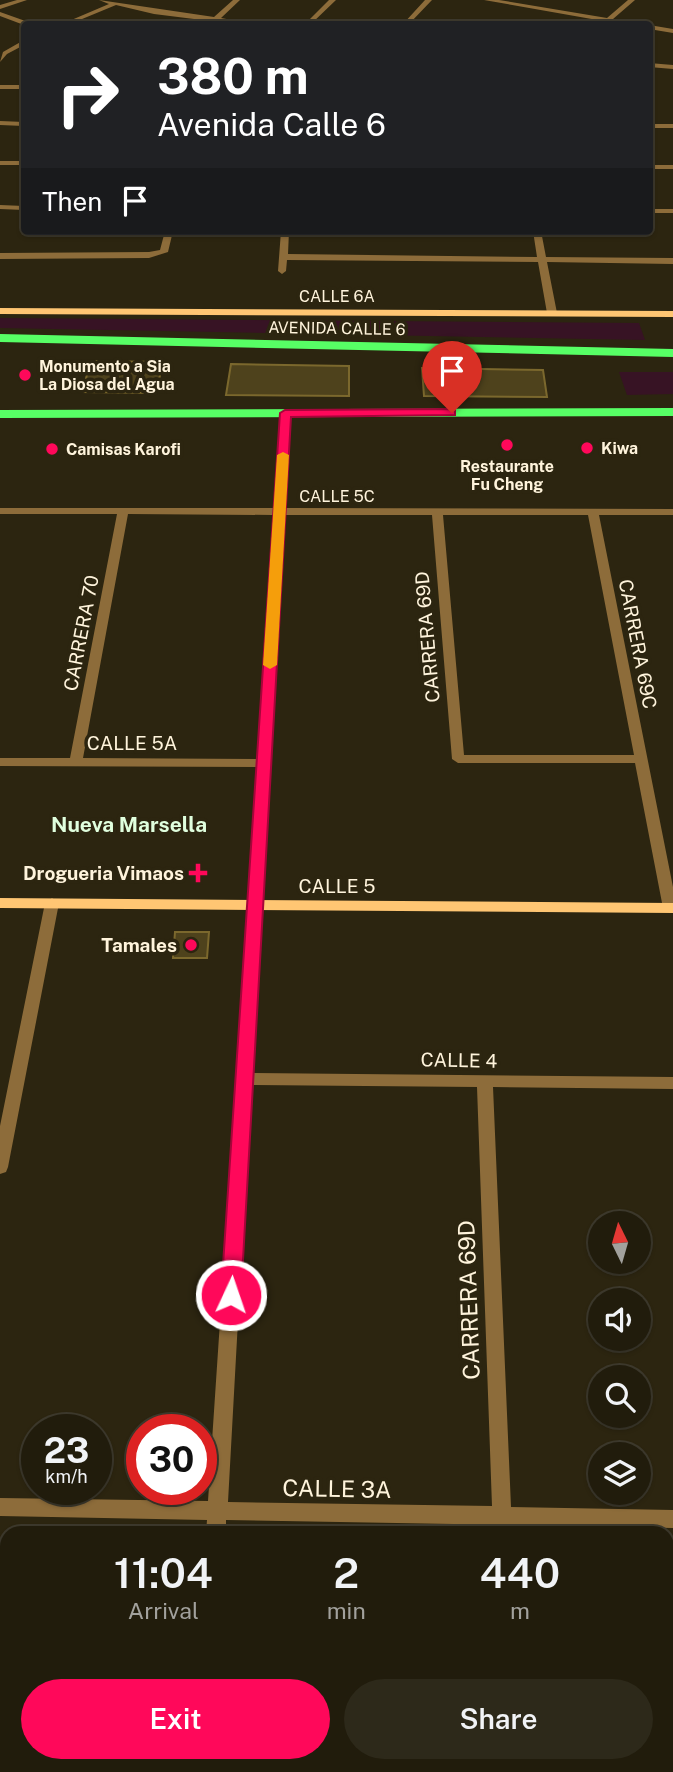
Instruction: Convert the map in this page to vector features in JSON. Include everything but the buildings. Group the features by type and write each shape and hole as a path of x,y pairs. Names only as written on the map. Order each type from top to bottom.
{"highway":[{"name":"AVENIDA CALLE 6","path":"0,338 673,353"},
{"path":"0,415 673,412"}],"street":[{"path":"0,7 24,0"},
{"path":"102,0 203,21"},
{"path":"215,21 237,0"},
{"path":"311,21 333,0"},
{"path":"409,21 429,0"},
{"path":"487,0 600,21"},
{"path":"606,21 632,0"},
{"path":"72,21 114,4"},
{"path":"0,14 21,21"},
{"path":"653,28 673,31"},
{"path":"2,56 21,44"},
{"path":"653,65 673,67"},
{"path":"0,87 21,87"},
{"path":"0,123 21,124"},
{"path":"653,126 673,126"},
{"path":"0,163 21,163"},
{"path":"653,167 673,167"},
{"path":"0,207 21,208"},
{"path":"653,211 673,211"},
{"path":"0,256 140,257 164,252 168,235"},
{"path":"282,271 285,235"},
{"path":"538,235 552,313"},
{"path":"283,257 673,261"},
{"name":"CALLE 6A","path":"0,311 673,314"},
{"path":"216,1526 285,413"},
{"name":"CALLE 5C","path":"0,511 673,512"},
{"name":"CARRERA 70","path":"76,762 123,511"},
{"name":"CARRERA 69D","path":"438,512 458,759 641,760"},
{"name":"CARRERA 69C","path":"593,512 671,908"},
{"name":"CALLE 5A","path":"0,762 264,763"},
{"name":"CALLE 5","path":"0,903 671,908"},
{"path":"0,1167 52,904"},
{"name":"CALLE 4","path":"244,1079 673,1083"},
{"name":"CARRERA 69D","path":"485,1081 502,1516"},
{"name":"CALLE 3A","path":"0,1507 673,1519"}],"shaded area":[{"path":"0,318 639,323 645,340 0,328"},
{"path":"619,372 673,372 673,394 627,395"}],"slow traffic":[{"path":"270,665 283,455"}],"place":[{"name":"Monumento a Sia La Diosa del Agua","path":"25,375"},
{"name":"Restaurante Fu Cheng","path":"507,445"},
{"name":"Kiwa","path":"587,448"},
{"name":"Camisas Karofi","path":"52,449"},
{"name":"Drogueria Vimaos","path":"198,873"},
{"name":"Tamales","path":"191,945"}],"district":[{"name":"Nueva Marsella","path":"129,825"}],"route":[{"path":"231,1295 285,413 452,413"}]}
